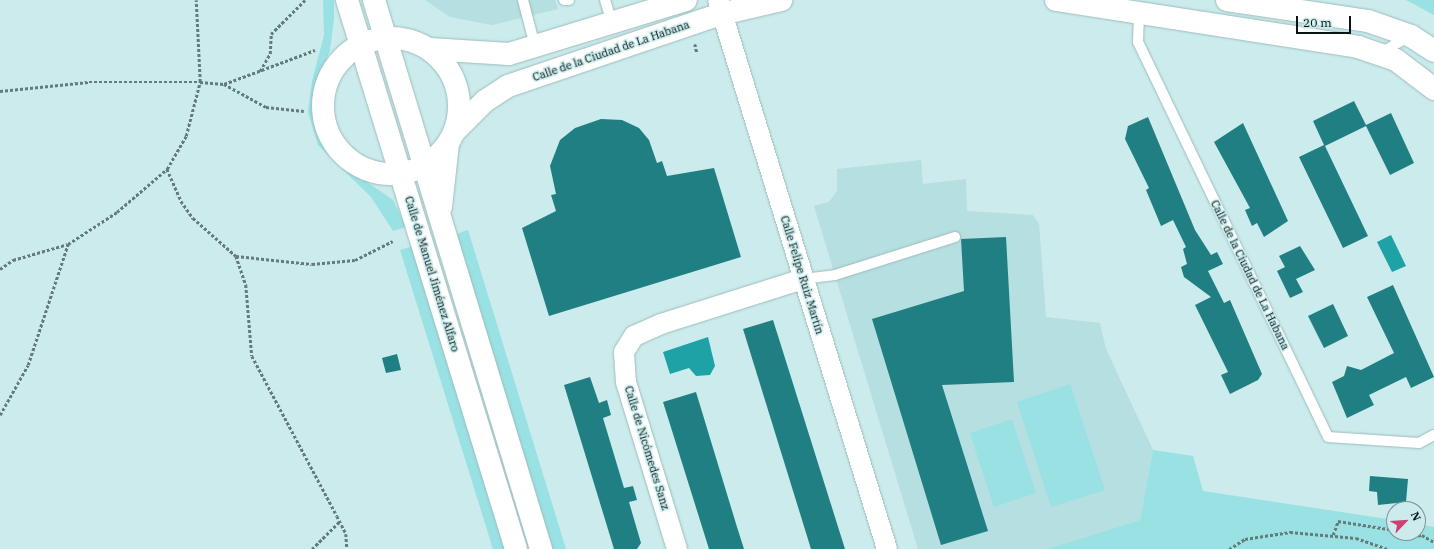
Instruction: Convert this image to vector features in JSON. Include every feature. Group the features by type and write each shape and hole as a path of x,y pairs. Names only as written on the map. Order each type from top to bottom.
{"main road":[{"name":"Calle de Manuel Jiménez Alfaro","path":"348,0 360,44 402,174 516,549"},
{"path":"374,0 541,549"},
{"path":"430,49 495,55 535,46 686,0"},
{"name":"Calle de la Ciudad de La Habana","path":"424,166 484,102 508,86 719,7 781,0"},
{"path":"1056,0 1358,47 1396,60 1434,89"},
{"path":"1227,0 1368,21 1426,42"},
{"path":"424,166 402,174 375,173 356,165 339,151 326,127 323,113 326,86 348,51 360,44 385,36 415,41 430,49 448,70 456,87 459,106 451,138 440,218"}],"street":[{"name":"Calle Felipe Ruiz Martín","path":"719,7 887,549"},
{"name":"Calle de Nicómedes Sanz","path":"677,549 626,382 624,352 634,336 661,324 804,279"}],"lane":[{"path":"523,0 535,46"},
{"path":"564,0 569,0"},
{"path":"606,0 612,22"},
{"name":"Calle de la Ciudad de La Habana","path":"1139,13 1138,42 1328,437 1419,443 1434,435"},
{"path":"1379,54 1426,42"},
{"path":"804,279 835,275 955,237"}],"path":[{"path":"0,268 13,260 68,244 118,212 167,169 186,136 200,82 196,0"},
{"path":"260,71 270,54 271,34 305,0"},
{"path":"224,84 315,50"},
{"path":"0,91 89,82 200,82 224,84 266,107 304,111"},
{"path":"167,169 181,201 193,218 236,256 246,285 252,356 340,521 347,549"},
{"path":"236,256 312,264 354,260 393,241"},
{"path":"0,415 28,365 68,244"},
{"path":"312,549 340,521"},
{"path":"1333,535 1338,521 1386,529"},
{"path":"1229,549 1245,539 1290,532 1356,538 1388,549"}],"shaded area":[{"path":"323,0 334,0 334,19 330,50 314,92 315,122 320,137 338,162 393,200 406,227 393,231 371,197 318,145 308,112 312,81 324,35"},
{"path":"425,0 555,0 558,9 492,25 450,17"},
{"path":"1406,0 1434,0 1434,15"},
{"path":"921,160 923,184 966,179 967,211 1033,215 1039,224 1046,317 1100,323 1106,349 1153,450 1140,520 1047,549 918,549 814,206 829,202 837,191 837,169"},
{"path":"468,230 566,549 553,549 456,234"},
{"path":"1391,235 1406,266 1392,272 1377,242"},
{"path":"414,246 507,549 493,549 400,250"},
{"path":"708,337 715,366 710,375 696,376 689,368 670,374 663,352"},
{"path":"1070,384 1105,490 1051,507 1017,402"},
{"path":"1012,419 1036,493 994,507 970,433"},
{"path":"1153,450 1193,456 1203,491 1386,519 1386,541 1426,541 1426,526 1434,527 1434,549 1047,549 1140,520"}],"building":[{"path":"1354,101 1366,125 1391,113 1414,163 1390,175 1366,126 1325,146 1368,236 1343,248 1299,157 1324,145 1313,121"},
{"path":"1148,117 1195,230 1211,255 1217,252 1223,264 1208,271 1224,303 1230,300 1262,374 1258,380 1230,394 1221,375 1228,372 1195,305 1211,297 1184,277 1181,267 1187,264 1183,249 1186,247 1173,220 1161,226 1146,190 1149,188 1125,139 1128,126"},
{"path":"601,119 622,120 639,128 649,140 657,163 662,161 667,176 714,168 741,257 549,316 522,228 556,211 551,195 556,194 550,166 560,140 575,128"},
{"path":"1243,123 1288,221 1264,237 1257,223 1252,226 1245,210 1250,208 1214,142"},
{"path":"1006,237 1014,382 942,385 988,531 941,545 872,319 964,291 961,239"},
{"path":"1300,246 1315,270 1296,279 1303,292 1290,298 1277,271 1285,267 1279,256"},
{"path":"1393,285 1434,377 1411,388 1406,377 1369,395 1374,405 1347,418 1332,382 1344,376 1347,366 1361,370 1394,353 1367,297"},
{"path":"1333,304 1348,336 1324,348 1308,316"},
{"path":"773,320 845,549 811,549 743,329"},
{"path":"397,354 401,370 386,373 382,358"},
{"path":"590,377 599,403 607,400 611,415 603,418 624,488 633,486 637,500 629,502 641,543 637,549 614,549 564,385"},
{"path":"696,392 744,549 709,549 663,402"},
{"path":"1370,476 1408,479 1406,501 1386,501 1386,504 1378,505 1377,492 1369,491"}]}
